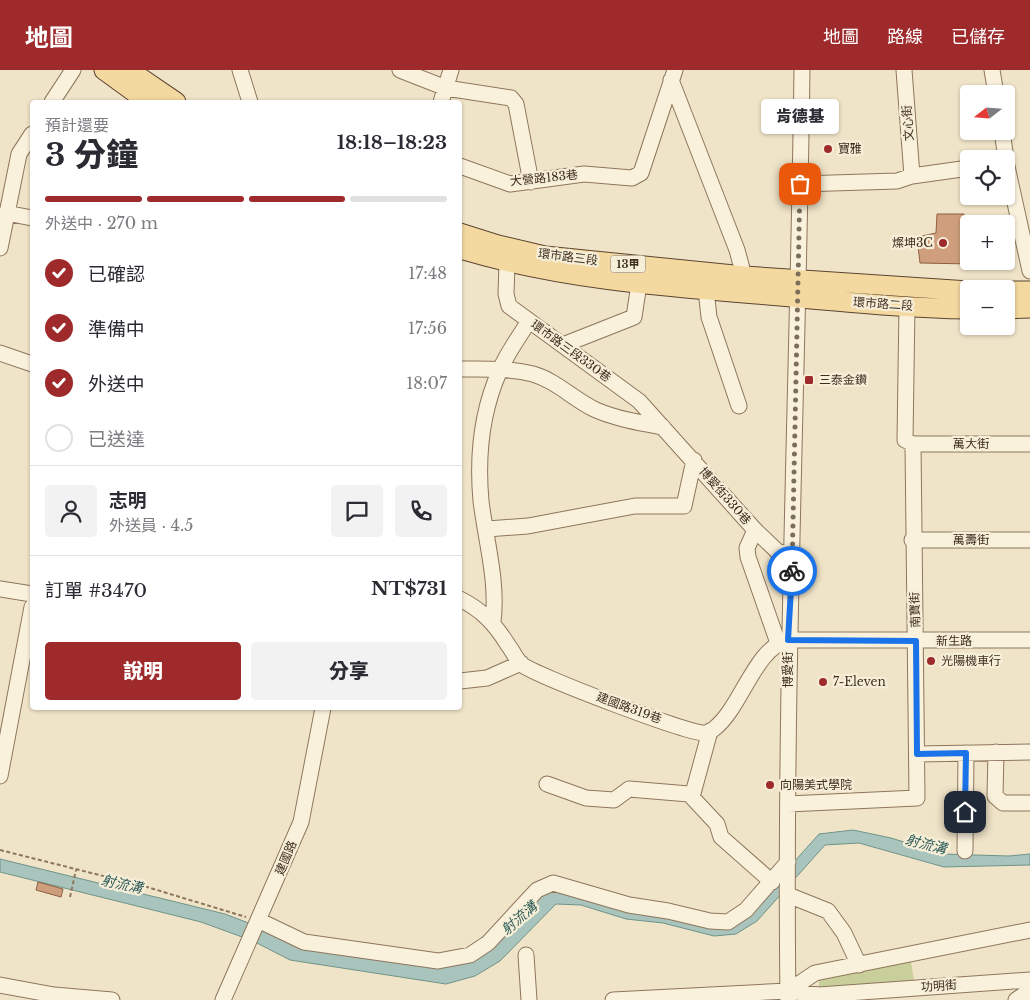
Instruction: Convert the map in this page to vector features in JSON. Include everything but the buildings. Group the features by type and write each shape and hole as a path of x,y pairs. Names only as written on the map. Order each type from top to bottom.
{"main road":[{"path":"104,70 145,100"},
{"path":"128,70 173,100"},
{"name":"環市路三段","path":"462,233 498,246 545,256 744,276 798,288"},
{"name":"環市路三段","path":"462,250 507,263 600,280 706,290 798,288"},
{"name":"環市路二段","path":"798,288 960,291"},
{"name":"環市路二段","path":"798,288 907,306 960,309"},
{"path":"1015,291 1030,291"},
{"path":"1015,308 1030,308"}],"street":[{"path":"53,100 73,70"},
{"path":"240,70 249,100"},
{"path":"400,70 444,95 511,98 516,104 531,182"},
{"path":"444,95 451,70"},
{"name":"博愛街","path":"788,995 788,804 783,642 793,555 802,70"},
{"name":"文心街","path":"904,70 912,176"},
{"path":"992,70 994,85"},
{"path":"673,75 738,250 744,276"},
{"name":"大營路183巷","path":"462,167 510,184 584,174 632,178 641,173 673,75"},
{"path":"0,248 19,154 30,137"},
{"path":"800,184 898,182 912,176 960,169"},
{"path":"1015,202 1030,271"},
{"path":"6,213 30,218"},
{"name":"環市路三段330巷","path":"507,263 506,294 509,306 639,400 663,428"},
{"path":"563,345 634,317 638,284"},
{"path":"706,290 709,317 739,406"},
{"name":"南寶街","path":"788,804 918,798 916,641 912,540 913,444 906,440 907,306"},
{"path":"493,622 496,599 487,529 481,501 480,451 487,405 500,370 529,321"},
{"path":"0,353 30,363"},
{"path":"462,369 500,370 532,374 553,382 595,410 631,422 663,428"},
{"name":"博愛街330巷","path":"663,428 694,460 755,530 777,551 793,555"},
{"name":"萬大街","path":"913,444 1030,444"},
{"path":"487,529 528,526 635,506 684,506 694,460"},
{"path":"692,797 710,730 715,728 740,697 764,658 783,642 748,558 746,548 755,530"},
{"name":"萬壽街","path":"912,540 1030,540"},
{"path":"0,589 30,594"},
{"name":"建國路319巷","path":"462,600 476,607 493,622 521,663 550,679 669,723 704,733 710,730"},
{"path":"0,776 30,618"},
{"name":"新生路","path":"783,642 1030,640"},
{"path":"462,681 487,678 521,663"},
{"name":"建國路","path":"223,1000 301,822 323,710"},
{"path":"996,752 995,796 1003,803 1030,803"},
{"path":"917,754 1030,752"},
{"path":"965,851 966,753"},
{"path":"547,784 586,798 614,800 629,789 689,794 717,824 721,837 772,882"},
{"path":"257,922 304,942 438,961 470,955 488,943 537,890 553,883 629,905 668,911 710,921 728,922 746,910 772,882 788,878 828,911 844,933 860,964"},
{"path":"788,995 815,973 1030,930"},
{"path":"526,955 529,1000"},
{"name":"功明街","path":"613,1000 819,995 1030,980"},
{"path":"0,985 54,995 112,1000"},
{"path":"1016,1000 1030,991"}],"path":[{"path":"0,850 147,887 257,922"},
{"path":"70,897 76,870"}],"green space":[{"path":"911,961 915,988 819,995 819,979"}],"water":[{"name":"射流溝","path":"853,830 891,838 943,854 1009,856 1030,854 1030,865 944,867 859,843 825,845 757,921 736,934 714,936 663,923 626,919 581,905 556,904 500,961 475,976 446,984 290,960 253,941 201,922 0,872 0,859 225,914 317,949 454,964 540,894 555,889 710,925 751,910 819,834"}],"way so far":[{"path":"792,571 800,184"}],"place":[{"name":"寶雅","path":"828,149"},
{"name":"肯德基","path":"800,184"},
{"name":"燦坤3C","path":"943,243"},
{"name":"三泰金鑽","path":"809,380"},
{"name":"光陽機車行","path":"931,661"},
{"name":"7-Eleven","path":"823,682"},
{"name":"向陽美式學院","path":"770,785"}],"route":[{"path":"792,571 788,640 916,641 917,754 966,753 965,812"}]}
